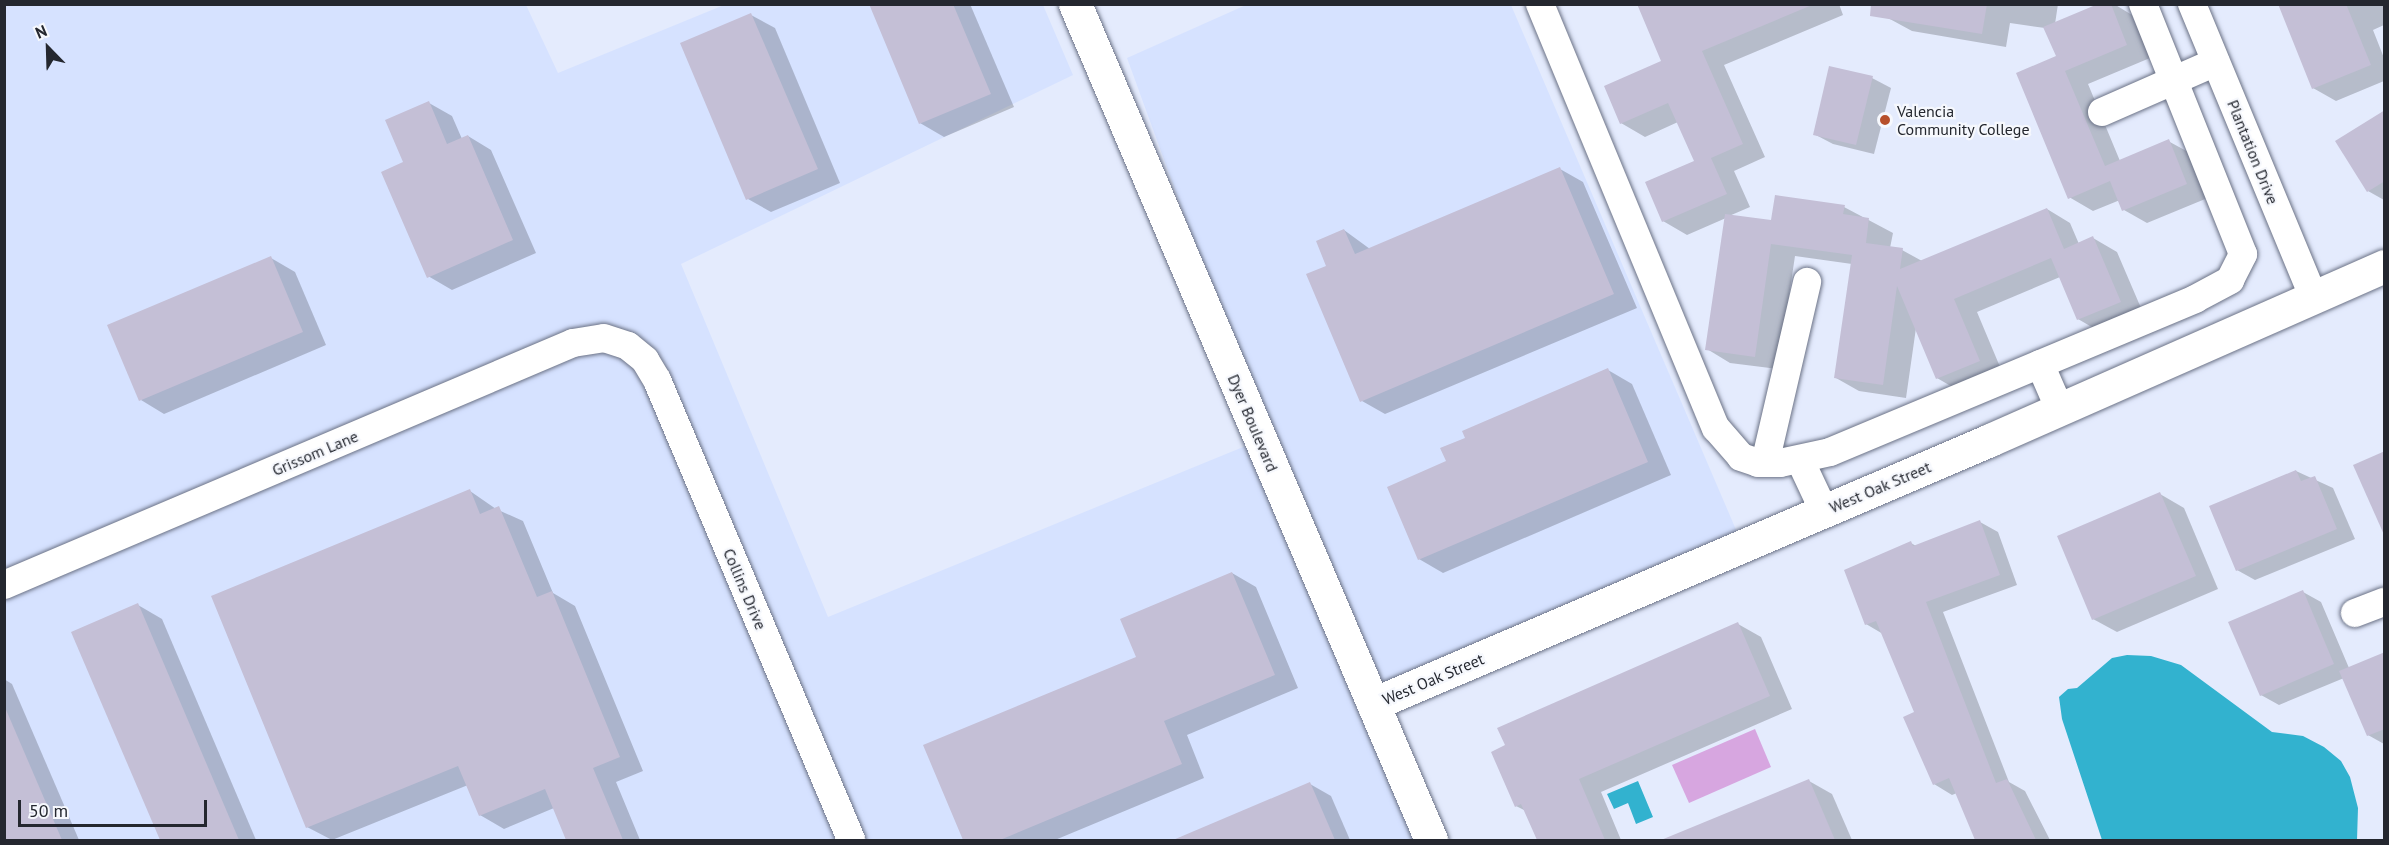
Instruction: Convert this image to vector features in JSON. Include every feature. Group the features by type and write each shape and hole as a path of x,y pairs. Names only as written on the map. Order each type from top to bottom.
{"street":[{"name":"Dyer Boulevard","path":"1075,4 1431,840"},
{"path":"1540,4 1716,428 1741,457 1765,463 1800,460 1830,452 2195,299 2230,280 2240,265 2243,254 2143,4"},
{"name":"Plantation Drive","path":"2192,4 2314,299"},
{"path":"2102,112 2216,62"},
{"name":"West Oak Street","path":"1373,704 2060,410 2385,266"},
{"path":"1765,463 1808,282"},
{"name":"Grissom Lane","path":"4,585 573,343 604,338 628,346"},
{"name":"Collins Drive","path":"628,346 645,360 657,380 851,840"},
{"path":"2040,364 2060,410"},
{"path":"1800,460 1824,511"},
{"path":"2355,613 2385,602"}],"shaded area":[{"path":"5,4 526,5 558,73 724,5 1043,5 1073,75 681,264 828,617 1248,445 1417,840 5,840"},
{"path":"1246,5 1511,5 1737,532 1379,686 1217,305 1127,58"},
{"path":"1755,729 1771,767 1689,803 1672,765"}],"water":[{"path":"2127,655 2151,656 2181,665 2272,732 2303,736 2324,747 2341,761 2350,777 2358,808 2357,840 2102,840 2062,719 2059,697 2068,689 2077,688 2112,658"},
{"path":"1638,781 1653,817 1636,824 1628,803 1614,809 1607,794"}],"building":[{"path":"869,4 953,4 991,94 919,124"},
{"path":"1637,4 1812,5 1702,51 1743,144 1711,158 1727,194 1662,222 1645,182 1694,161 1668,103 1620,124 1604,86 1661,61"},
{"path":"1871,4 1987,4 1982,34 1870,16"},
{"path":"2098,4 2111,4 2127,45 2065,71 2105,166 2169,139 2187,184 2122,211 2110,181 2068,199 2016,73 2056,56 2043,27"},
{"path":"2278,4 2346,4 2371,65 2312,89"},
{"path":"751,13 818,169 746,200 680,43"},
{"path":"1829,66 1873,76 1856,145 1813,135"},
{"path":"429,101 447,144 468,135 513,240 427,278 381,172 403,162 385,120"},
{"path":"2385,110 2385,181 2367,192 2335,141"},
{"path":"1560,167 1614,294 1360,402 1306,274 1326,266 1316,241 1344,229 1355,254"},
{"path":"1775,195 1845,205 1843,214 1869,218 1866,243 1903,248 1900,269 2047,208 2064,249 2093,236 2121,302 2077,320 2051,258 1954,299 1980,361 1936,379 1897,286 1883,385 1834,378 1852,255 1771,244 1755,357 1705,350 1725,214 1771,220"},
{"path":"271,256 303,332 139,401 107,325"},
{"path":"1608,368 1648,462 1418,560 1387,487 1446,461 1440,448 1465,438 1462,431"},
{"path":"2385,451 2385,537 2353,465"},
{"path":"2296,470 2301,481 2315,476 2337,529 2236,571 2209,506"},
{"path":"470,489 480,514 499,506 537,597 552,591 620,757 593,768 623,840 566,840 545,789 479,816 458,766 306,828 211,596"},
{"path":"2160,492 2196,576 2092,620 2057,536"},
{"path":"1980,520 2000,575 1926,602 1996,783 2007,779 2036,840 1975,840 1949,778 1933,785 1903,717 1914,712 1876,621 1865,625 1844,570 1911,541 1913,546"},
{"path":"1232,572 1275,675 1164,721 1182,764 1000,840 963,840 923,745 1136,657 1120,619"},
{"path":"2303,590 2334,664 2260,696 2228,622"},
{"path":"138,603 239,840 160,840 71,632"},
{"path":"1738,622 1770,696 1579,779 1605,840 1537,840 1521,804 1515,807 1491,752 1505,745 1497,728"},
{"path":"2385,652 2385,729 2367,736 2339,671"},
{"path":"4,705 62,840 4,840"},
{"path":"1809,779 1835,840 1661,840"},
{"path":"1310,782 1335,840 1173,840"}],"place":[{"name":"Valencia Community College","path":"1885,120"}]}
